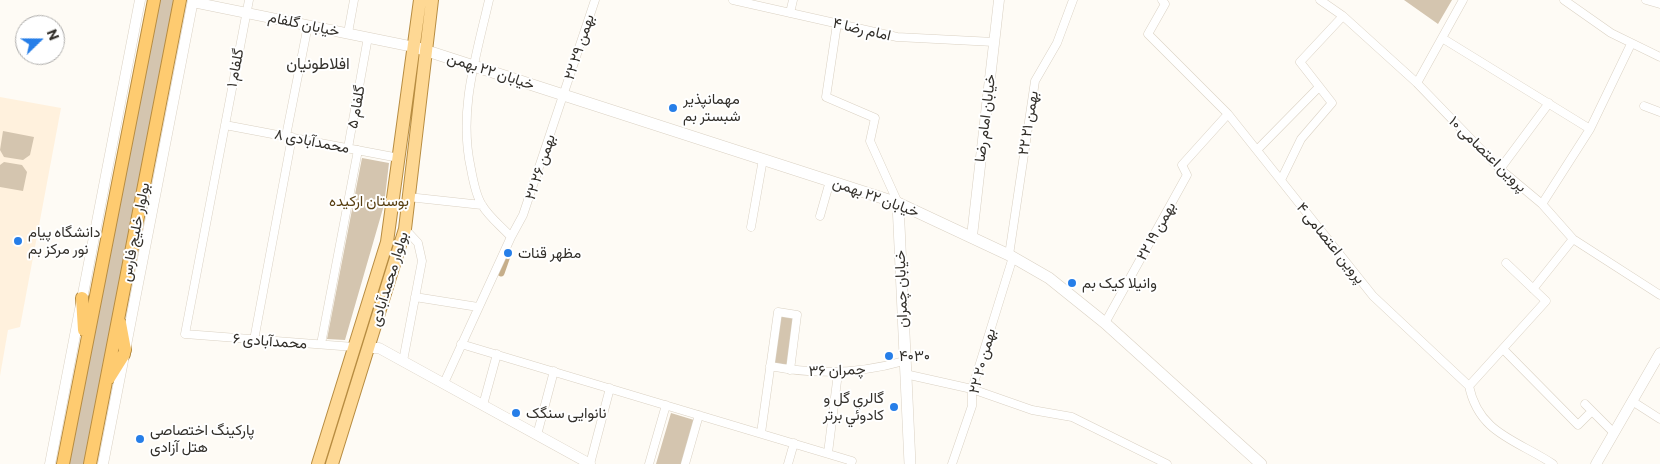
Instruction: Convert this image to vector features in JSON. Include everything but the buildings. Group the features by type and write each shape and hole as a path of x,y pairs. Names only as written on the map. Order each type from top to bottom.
{"highway":[{"name":"بولوار خلیج فارس","path":"63,464 154,0"},
{"name":"بولوار خلیج فارس","path":"90,464 180,0"},
{"path":"82,298 86,348"},
{"path":"105,385 125,352 118,315"}],"main road":[{"name":"بولوار محمدآبادی","path":"332,464 405,229 420,48 420,0"},
{"name":"بولوار محمدآبادی","path":"318,464 387,242 399,158 420,48 432,0"},
{"name":"خیابان ۲۲ بهمن","path":"420,48 898,203 972,236 1049,278 1106,323 1254,462"},
{"name":"خیابان چمران","path":"898,203 910,464"},
{"path":"354,347 368,348"}],"street":[{"path":"50,464 140,0"},
{"name":"گلفام ۱","path":"185,334 249,0"},
{"path":"348,33 354,0"},
{"path":"489,0 466,103 466,150 472,178 482,205 511,237"},
{"name":"۲۲ بهمن ۲۹","path":"564,94 595,0"},
{"name":"امام رضا ۴","path":"733,0 897,37 994,42"},
{"path":"790,13 793,0"},
{"name":"خیابان امام رضا","path":"972,236 999,0"},
{"name":"۲۲ بهمن ۲۱","path":"1011,256 1035,81 1058,43 1072,0"},
{"name":"پروین اعتصامی ۴","path":"1162,0 1165,4 1148,34 1228,114 1373,296 1469,386 1471,400 1489,426 1502,436 1553,464"},
{"name":"پروین اعتصامی ۱۰","path":"1320,0 1344,16 1417,83 1500,169 1542,204 1573,239 1660,295"},
{"path":"1417,83 1463,0"},
{"path":"1564,0 1592,21 1631,44 1660,57"},
{"path":"1646,0 1660,4"},
{"path":"103,464 193,1"},
{"name":"خیابان گلفام","path":"193,1 420,48"},
{"path":"1281,180 1301,139 1332,103 1300,62 1344,16"},
{"path":"837,24 826,97 875,118 870,141 898,203"},
{"path":"254,340 308,25"},
{"name":"گلفام ۵","path":"348,148 368,37"},
{"path":"1442,38 1590,128"},
{"path":"1542,204 1590,128 1631,44"},
{"path":"1257,150 1319,87"},
{"name":"۲۲ بهمن ۲۶","path":"444,383 478,306 511,237 524,215 564,94"},
{"path":"1500,169 1549,103"},
{"path":"1644,106 1660,112"},
{"name":"۲۲ بهمن ۱۹","path":"1106,323 1187,175 1182,165 1228,114"},
{"name":"محمدآبادی ۸","path":"225,124 399,158"},
{"path":"321,344 358,150"},
{"path":"751,227 763,159"},
{"path":"820,216 830,181"},
{"path":"408,197 482,205"},
{"path":"404,361 422,261 421,252 413,236 405,229"},
{"path":"1533,289 1573,239"},
{"name":"۲۲ بهمن ۲۰","path":"952,464 972,406 972,389 1011,256"},
{"path":"1469,386 1546,301 1506,263"},
{"path":"415,297 478,306"},
{"path":"761,433 778,312 797,315 790,370"},
{"name":"محمدآبادی ۶","path":"185,334 354,347"},
{"path":"461,344 828,453 851,462"},
{"path":"368,348 379,348 404,361 590,464 610,388"},
{"path":"1502,349 1578,425 1592,411"},
{"path":"1596,464 1660,353"},
{"path":"483,405 497,354"},
{"name":"چمران ۳۶","path":"770,366 790,370 838,373 882,367 904,361"},
{"path":"537,435 554,372"},
{"path":"828,453 838,373"},
{"path":"905,374 972,389 1032,410 1072,417 1167,464"},
{"path":"1632,401 1660,419"},
{"path":"1585,404 1614,433"},
{"path":"649,464 666,405"},
{"path":"685,464 699,415"},
{"path":"788,464 794,443"}],"shaded area":[{"name":"دانشگاه پیام نور مرکز بم","path":"0,97 61,108 20,327 8,330 0,376"}],"green space":[{"path":"159,0 174,0 84,464 69,464"},
{"path":"1404,0 1452,0 1438,24"},
{"path":"3,131 34,137 30,155 23,160 4,157 0,150"},
{"name":"بوستان ارکیده","path":"362,158 389,163 384,205 345,340 327,339"},
{"path":"4,162 22,165 27,172 23,191 0,187 0,165"},
{"path":"780,315 794,317 788,365 774,363"},
{"path":"671,413 694,420 681,464 656,464"}],"waterway":[{"path":"501,273 508,253"}],"place":[{"name":"مهمانپذیر شبستر بم","path":"673,108"},
{"name":"دانشگاه پیام نور مرکز بم","path":"18,241"},
{"name":"مظهر قنات","path":"508,253"},
{"name":"وانیلا کیک بم","path":"1072,283"},
{"name":"۴۰۳۰","path":"889,356"},
{"name":"گالري گل و كادوئي برتر","path":"894,407"},
{"name":"نانوایی سنگک","path":"516,413"},
{"name":"پارکینگ اختصاصی هتل آزادی","path":"140,439"}],"district":[{"name":"افلاطونیان","path":"318,64"}]}
